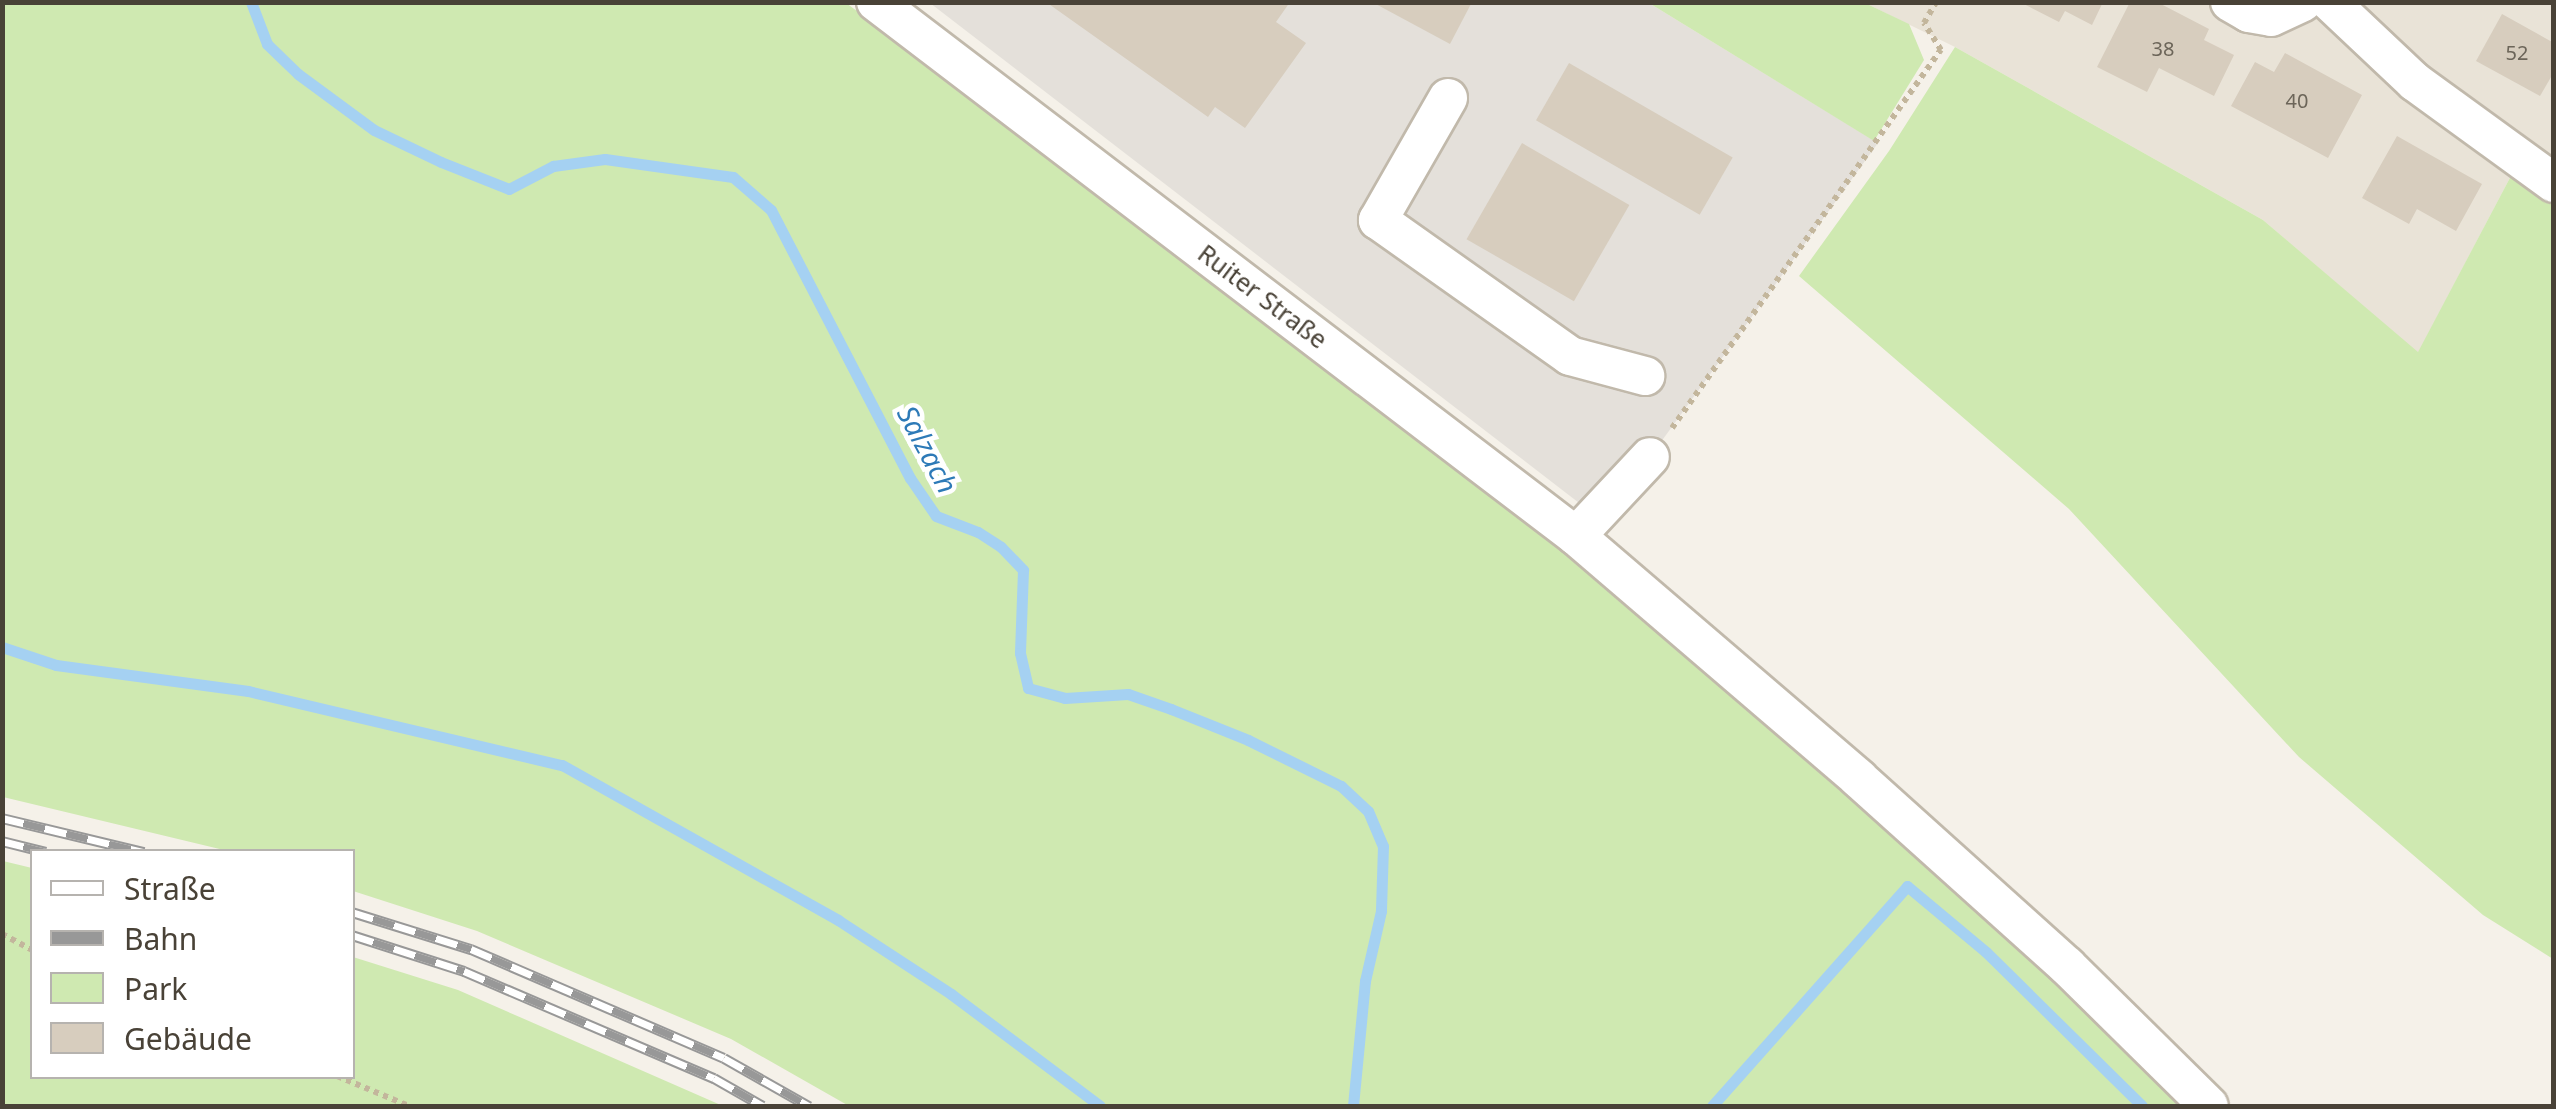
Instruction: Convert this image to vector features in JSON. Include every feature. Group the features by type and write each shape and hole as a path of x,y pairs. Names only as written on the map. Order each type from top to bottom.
{"street":[{"name":"Ruiter Straße","path":"876,2 1576,536 1858,778 2067,966 2209,1106"},
{"path":"2230,2 2249,13 2272,17 2303,2"},
{"path":"2330,2 2415,82 2554,182"},
{"path":"1448,98 1378,220 1570,356 1645,376"},
{"path":"1576,536 1650,458"}],"path":[{"path":"1650,458 1801,252 1941,50 1924,23 1936,2"},
{"path":"2,934 30,949"},
{"path":"344,1079 409,1106"}],"shaded area":[{"path":"930,3 1649,3 1878,143 1650,457 1596,516"},
{"path":"1865,3 2553,3 2553,199 2512,174 2418,353 2263,220 1955,47"}],"green space":[{"path":"3,3 846,3 1576,536 2209,1106 849,1106 731,1039 477,931 355,892 355,849 220,849 3,797"},
{"path":"1649,3 1865,3 1909,24 1924,60 1874,141"},
{"path":"1955,47 2263,220 2418,352 2512,174 2553,199 2553,959 2483,915 2299,757 2069,509 1799,276 1889,151"},
{"path":"3,861 30,868 30,1079 355,1079 355,958 458,990 723,1106 3,1106"}],"building":[{"path":"1046,2 1290,2 1276,22 1306,43 1245,128 1215,107 1208,117"},
{"path":"1372,2 1472,2 1450,44"},
{"path":"2020,2 2103,2 2092,25 2065,11 2059,22"},
{"path":"2130,2 2157,2 2209,29 2204,40 2234,55 2214,96 2159,68 2147,92 2097,67"},
{"path":"2502,14 2554,43 2554,72 2540,96 2476,61"},
{"path":"2285,53 2362,95 2328,158 2231,106 2255,62 2274,72"},
{"path":"1569,63 1733,158 1700,215 1536,120"},
{"path":"2397,136 2482,184 2456,231 2417,209 2409,224 2362,198"},
{"path":"1522,143 1629,205 1574,301 1466,239"}],"waterway":[{"name":"Salzach","path":"251,2 267,44 298,74 374,130 441,162 509,189 553,166 605,159 733,177 771,210 910,478 936,516 978,532 1001,547 1023,570 1020,653 1028,688 1065,698 1128,694 1171,709 1248,740 1341,786 1368,811 1383,846 1381,911 1365,981 1353,1106"},
{"path":"2,647 56,665 248,691 562,765 838,920 951,994 1100,1106"},
{"path":"1712,1106 1907,886 1986,952 2142,1106"}],"railway":[{"path":"2,818 131,849"},
{"path":"2,841 34,849"},
{"path":"355,913 471,949 724,1058 809,1106"},
{"path":"355,936 464,971 714,1078 763,1106"}]}
